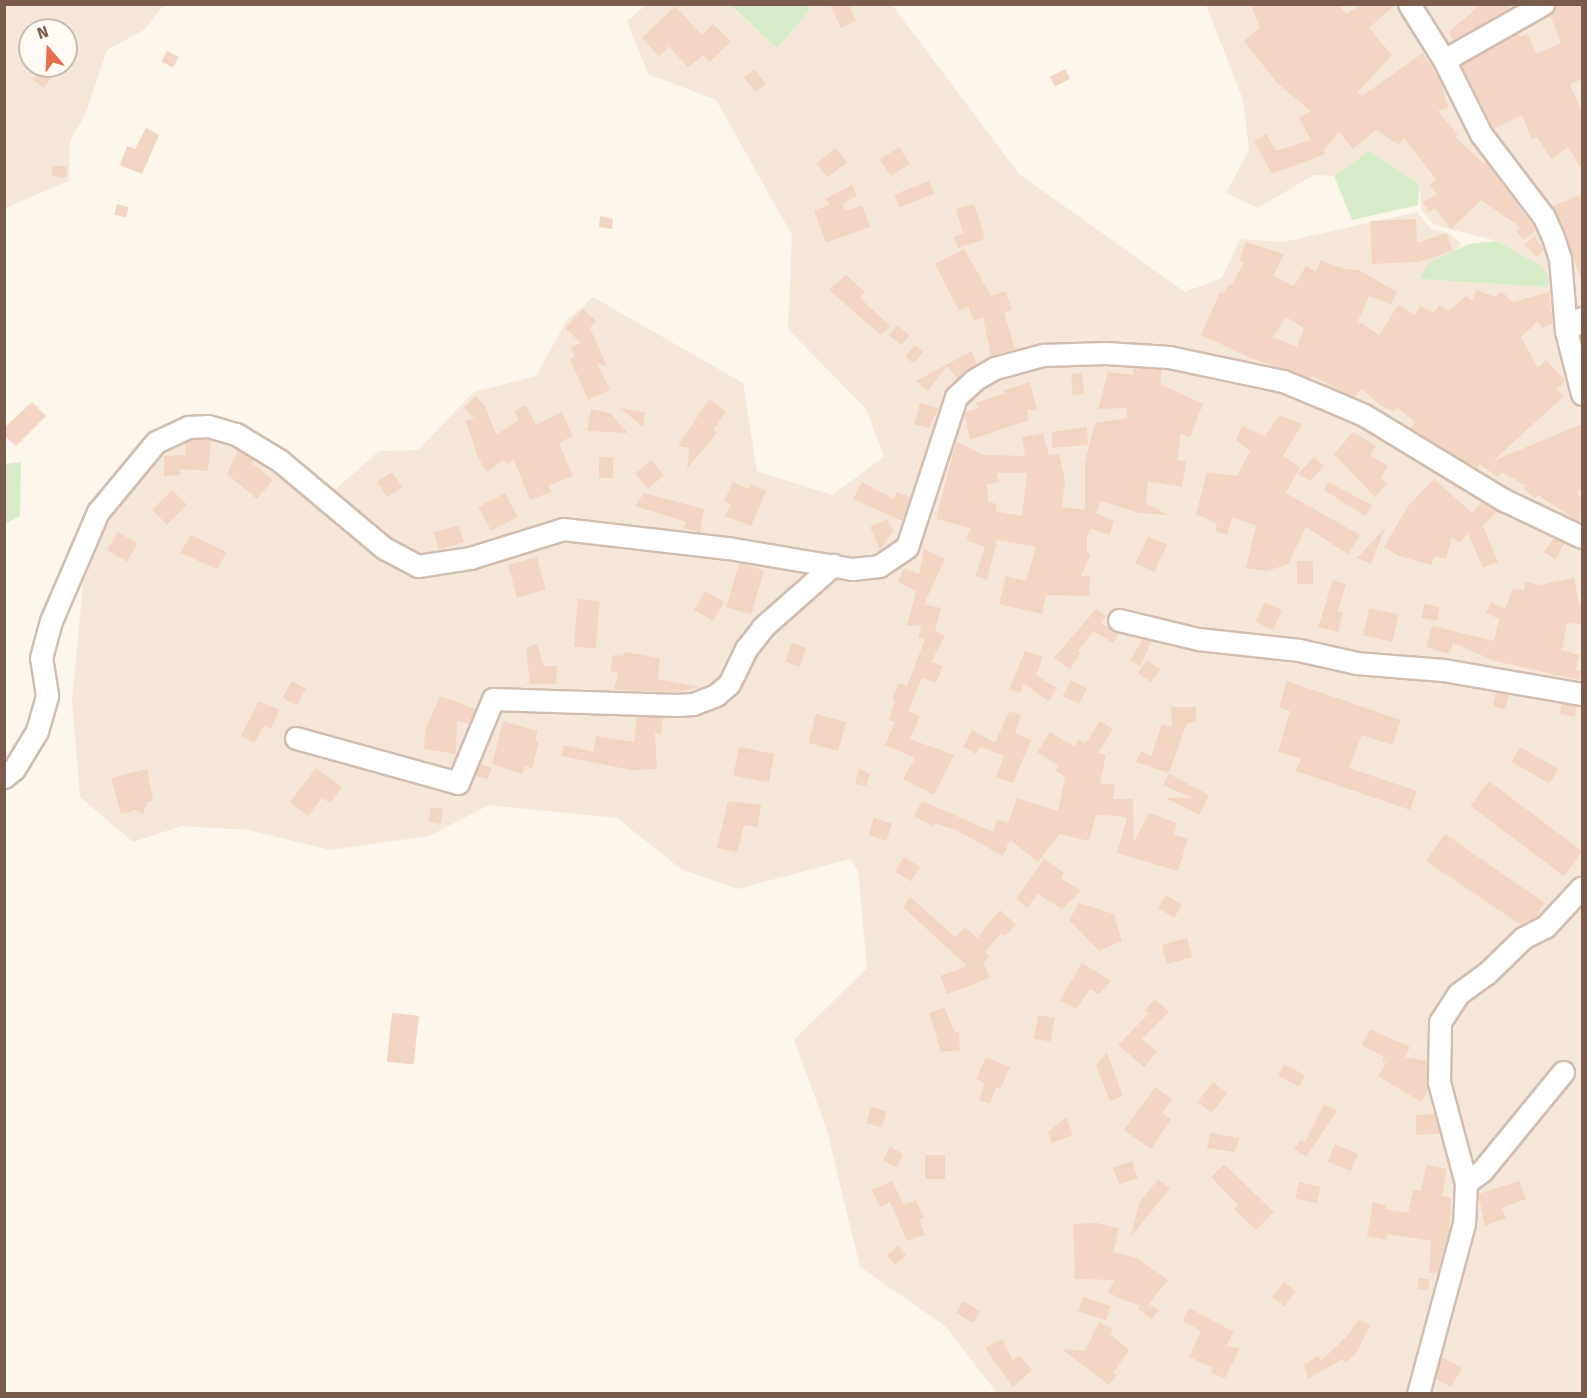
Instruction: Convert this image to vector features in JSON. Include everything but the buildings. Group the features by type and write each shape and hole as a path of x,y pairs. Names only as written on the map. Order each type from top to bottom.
{"street":[{"path":"1409,4 1444,60 1481,134 1544,217 1553,237 1560,258 1566,332 1582,394"},
{"path":"1444,60 1543,4"},
{"path":"1566,332 1582,318"},
{"path":"4,777 37,731 47,695 40,658 51,621 98,512 156,442 188,427 208,426 236,434 279,460 384,548 418,566 470,558 563,529 613,532 852,569 879,567 907,547 956,397 974,380 995,368 1043,355 1106,353 1169,357 1283,381 1364,415 1504,500 1582,537"},
{"path":"296,738 458,783 493,699 676,705 716,695 729,684 746,649 763,627 833,566"},
{"path":"1119,620 1198,639 1299,650 1356,663 1443,670 1582,694"},
{"path":"1418,1394 1464,1224 1466,1183 1439,1082 1440,1022 1458,994 1486,974 1523,938 1545,927 1582,887"},
{"path":"1466,1183 1482,1171 1563,1072"}],"shaded area":[{"path":"4,5 164,5 144,30 107,50 85,115 70,141 69,181 5,208"},
{"path":"646,5 729,5 777,48 810,10 808,5 892,5 1019,174 1185,292 1222,278 1240,239 1283,242 1417,212 1431,229 1449,233 1461,244 1452,255 1429,263 1420,279 1547,287 1549,277 1541,266 1497,241 1434,225 1422,211 1419,184 1369,151 1334,176 1314,175 1258,208 1226,193 1249,150 1243,100 1206,5 1582,5 1582,1393 997,1393 945,1326 860,1267 826,1127 794,1040 867,968 858,871 850,859 738,889 681,869 617,818 489,805 429,836 330,850 248,830 182,826 133,842 80,797 72,701 85,563 143,465 170,437 186,433 252,445 336,489 379,451 418,450 474,392 536,376 567,320 593,297 743,383 757,471 832,495 884,457 866,409 788,329 792,235 716,100 648,74 627,21"}],"green space":[{"path":"730,5 808,5 810,10 777,48"},
{"path":"1369,151 1419,184 1418,205 1352,220 1334,176"},
{"path":"1497,241 1541,266 1549,277 1548,287 1419,279 1429,263 1469,244"},
{"path":"21,462 20,516 5,524 5,464"}]}
